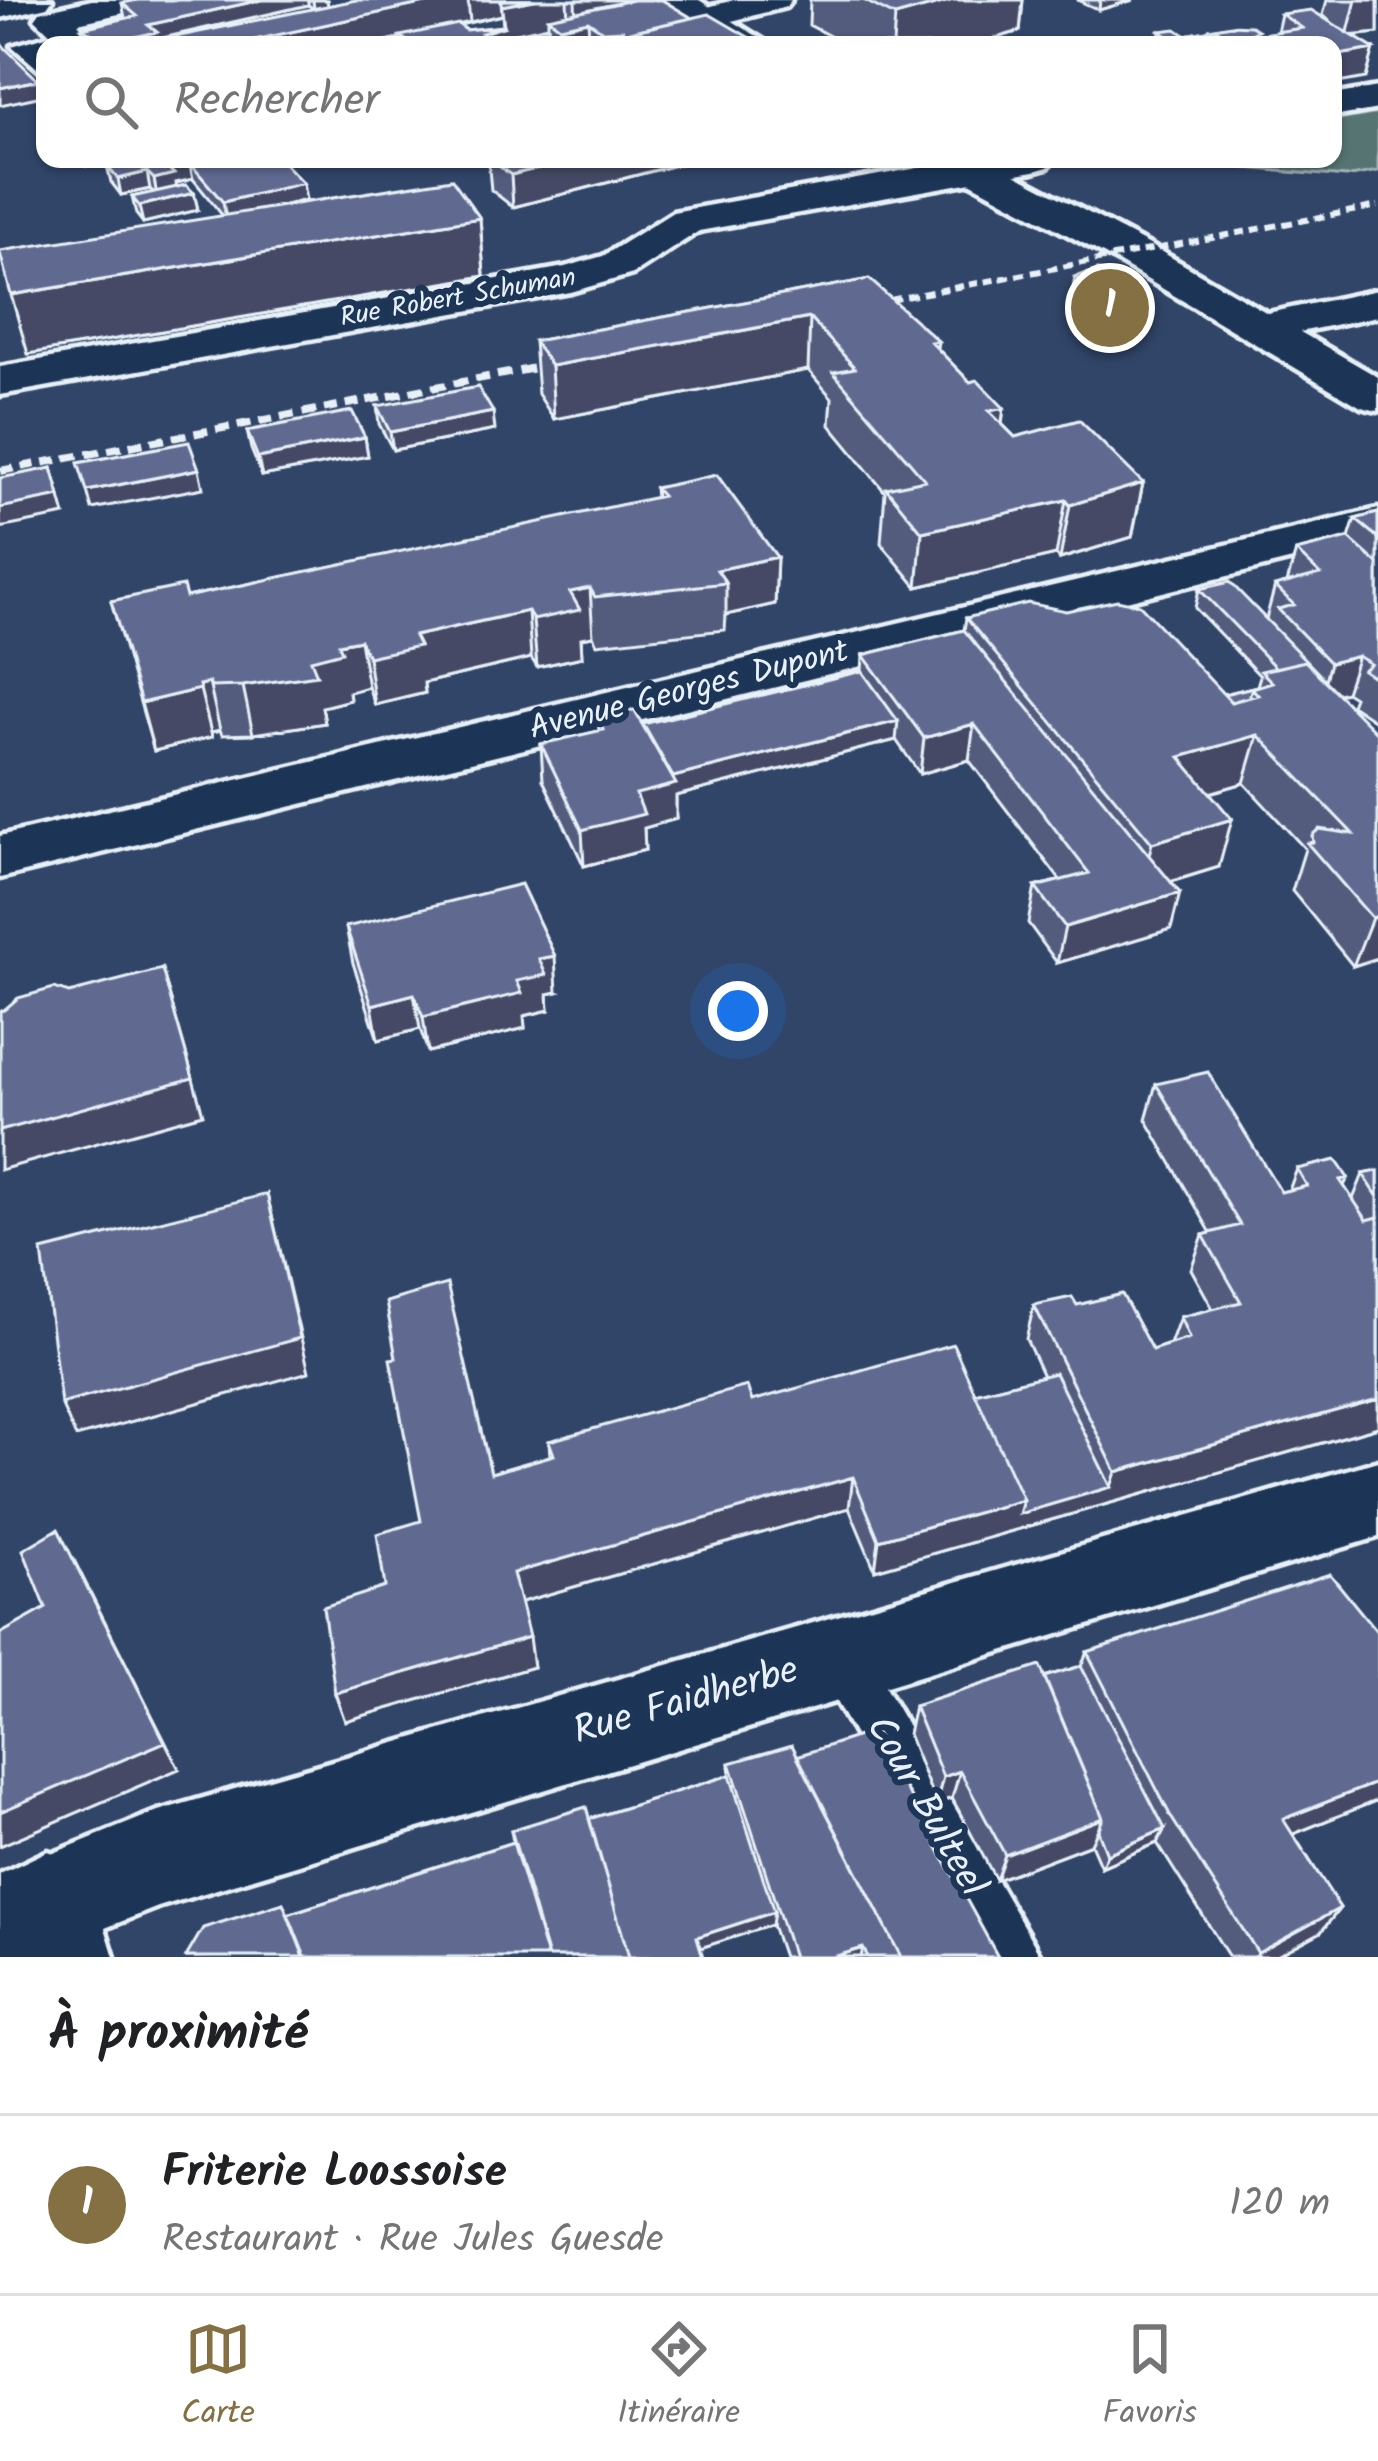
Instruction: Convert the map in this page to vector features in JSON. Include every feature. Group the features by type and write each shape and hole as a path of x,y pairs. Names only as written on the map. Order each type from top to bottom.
{"street":[{"path":"0,8 35,0"},
{"path":"70,35 52,19 139,0"},
{"path":"674,0 723,34 774,0"},
{"path":"1342,104 1378,98"},
{"name":"Rue Robert Schuman","path":"0,381 571,279 618,265 687,221 945,168"},
{"path":"987,168 1025,175 1260,328 1378,397"},
{"path":"1260,328 1378,304"},
{"name":"Avenue Georges Dupont","path":"0,857 1378,524"},
{"name":"Rue Faidherbe","path":"38,1926 178,1852 1378,1499"}],"lane":[{"path":"66,36 70,35"},
{"path":"36,43 22,46 36,60"},
{"name":"Cour Bulteel","path":"839,1657 1012,1957"}],"green space":[{"path":"1378,113 1378,171 1346,177 1244,168 1342,168 1342,119"}],"building":[{"path":"261,0 148,25 157,32 139,36 72,36 89,32 82,28 137,16 122,3"},
{"path":"356,0 439,0 273,36 180,36"},
{"path":"633,0 662,0 692,18 602,36 624,30 603,31 588,21 560,27 548,18"},
{"path":"863,0 953,0 895,16"},
{"path":"1311,10 1374,49 1342,54 1342,36 1226,36 1209,29 1251,26 1258,30 1252,33 1256,35 1302,28 1281,14"},
{"path":"709,14 747,36 612,36"},
{"path":"458,24 466,30 506,26 482,33 486,36 400,36"},
{"path":"1176,29 1185,35 1216,29 1226,36 1168,36 1160,31"},
{"path":"0,43 36,80 0,88"},
{"path":"109,168 168,168 174,174 154,179 147,172 118,179"},
{"path":"194,168 289,168 303,183 223,202"},
{"path":"501,168 539,168 511,175"},
{"path":"452,179 480,218 11,295 0,253 0,251"},
{"path":"186,185 194,193 139,206 132,197"},
{"path":"1098,270 1150,303 1127,311 1075,277"},
{"path":"869,279 938,341 931,342 970,382 977,380 1004,408 989,411 1015,437 1079,420 1143,483 1070,505 1066,500 922,532 886,488 925,480 833,372 855,368 810,318 551,366 534,341"},
{"path":"478,387 493,412 390,432 377,406"},
{"path":"352,411 365,437 258,458 247,431"},
{"path":"189,442 199,469 87,491 78,463"},
{"path":"52,468 60,496 0,508 0,478"},
{"path":"717,475 777,557 717,570 726,583 595,597 590,588 570,592 580,610 533,620 528,611 414,636 419,646 368,657 360,640 339,644 342,652 311,660 317,675 243,686 211,687 209,683 141,703 111,601 183,586 186,597 662,496 655,488"},
{"path":"1378,513 1378,538 1355,519"},
{"path":"1349,538 1378,564 1378,680 1363,670 1371,664 1358,656 1330,663 1278,609 1294,605 1275,586 1320,574 1296,551"},
{"path":"1230,582 1325,680 1305,661 1276,668 1199,589"},
{"path":"1117,600 1140,605 1231,702 1258,695 1252,688 1272,682 1261,671 1305,661 1378,734 1378,916 1372,918 1307,843 1313,842 1312,835 1319,829 1353,834 1258,735 1180,757 1232,819 1152,843 966,618 1028,603 1066,611"},
{"path":"964,630 1180,893 1065,927 1035,887 1089,873 974,724 924,738 863,655"},
{"path":"862,671 898,721 673,777 643,724"},
{"path":"1257,686 1249,697 1231,702 1224,694"},
{"path":"634,710 676,784 636,794 644,814 582,830 541,744 603,730 598,719"},
{"path":"521,884 555,956 539,959 546,975 517,981 522,993 423,1017 414,994 372,1005 346,927"},
{"path":"162,969 193,1078 0,1131 0,1011 18,998 54,988 69,993"},
{"path":"1208,1072 1281,1192 1307,1186 1297,1169 1336,1160 1348,1178 1340,1180 1367,1220 1378,1217 1378,1399 1116,1472 1034,1305 1072,1297 1077,1305 1122,1294 1152,1350 1189,1338 1180,1317 1241,1302 1203,1235 1240,1225 1156,1084"},
{"path":"1378,1171 1378,1197 1363,1174"},
{"path":"267,1194 300,1338 61,1404 42,1251"},
{"path":"447,1284 491,1473 554,1455 549,1441 747,1386 752,1401 953,1344 1023,1500 879,1540 853,1477 513,1573 529,1637 335,1693 323,1607 385,1587 377,1534 421,1521 390,1359 396,1358 386,1302"},
{"path":"1055,1373 1111,1487 1019,1514 1023,1500 975,1393"},
{"path":"58,1529 165,1742 0,1812 0,1634 46,1608 23,1550"},
{"path":"1330,1574 1378,1633 1378,1782 1283,1819 1340,1908 1258,1953 1171,1817 1087,1652"},
{"path":"1040,1666 1103,1818 1005,1855 960,1771 943,1777 914,1706"},
{"path":"1081,1666 1165,1829 1107,1854 1098,1831 1103,1818 1044,1677"},
{"path":"874,1731 998,1957 901,1957 797,1756"},
{"path":"792,1745 901,1957 868,1957 863,1948 833,1957 793,1957 730,1763"},
{"path":"730,1775 774,1912 697,1937 703,1957 629,1957 589,1819"},
{"path":"586,1807 629,1957 548,1957 511,1830"},
{"path":"513,1842 547,1957 305,1957 288,1914"},
{"path":"283,1903 304,1957 186,1957 203,1928"}],"railway":[{"path":"859,306 1378,206"},
{"path":"0,471 571,361"}],"place":[{"name":"Friterie Loossoise","path":"1110,308"}]}
